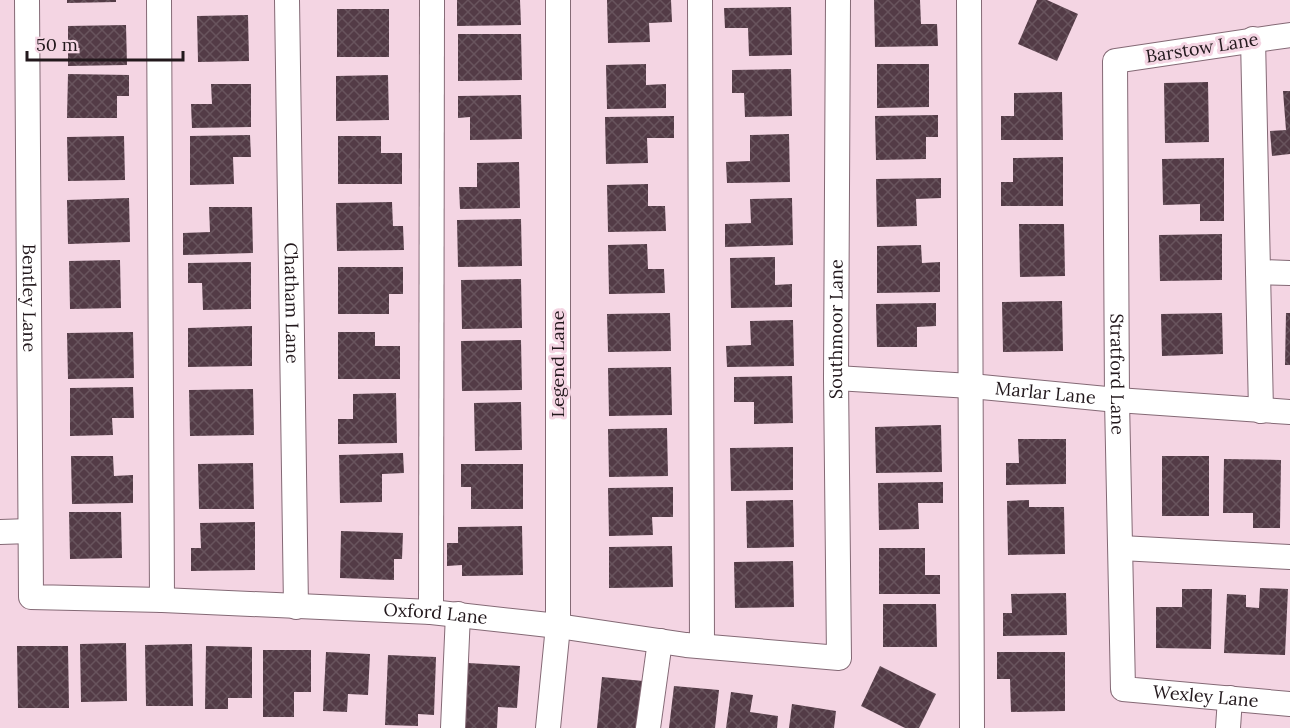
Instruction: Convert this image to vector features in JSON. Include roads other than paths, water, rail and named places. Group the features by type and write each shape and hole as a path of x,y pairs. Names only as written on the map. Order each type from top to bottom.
{"street":[{"name":"Bentley Lane","path":"27,0 31,597"},
{"path":"159,0 162,600"},
{"name":"Chatham Lane","path":"286,0 296,607"},
{"path":"431,612 432,0"},
{"name":"Legend Lane","path":"548,728 558,626 558,0"},
{"path":"700,0 702,646"},
{"name":"Southmoor Lane","path":"838,0 836,378 839,658"},
{"path":"969,0 972,728"},
{"name":"Barstow Lane","path":"1115,61 1290,35"},
{"path":"1253,39 1261,411"},
{"name":"Stratford Lane","path":"1115,61 1117,400 1123,689"},
{"path":"1258,272 1290,273"},
{"name":"Marlar Lane","path":"836,378 971,386 1117,400 1290,412"},
{"path":"0,532 30,531"},
{"path":"1121,549 1290,557"},
{"name":"Oxford Lane","path":"31,597 162,600 458,614 702,646 839,658"},
{"path":"453,728 458,614"},
{"path":"648,728 660,641"},
{"name":"Wexley Lane","path":"1123,689 1290,704"},
{"path":"1228,728 1230,698"}]}
